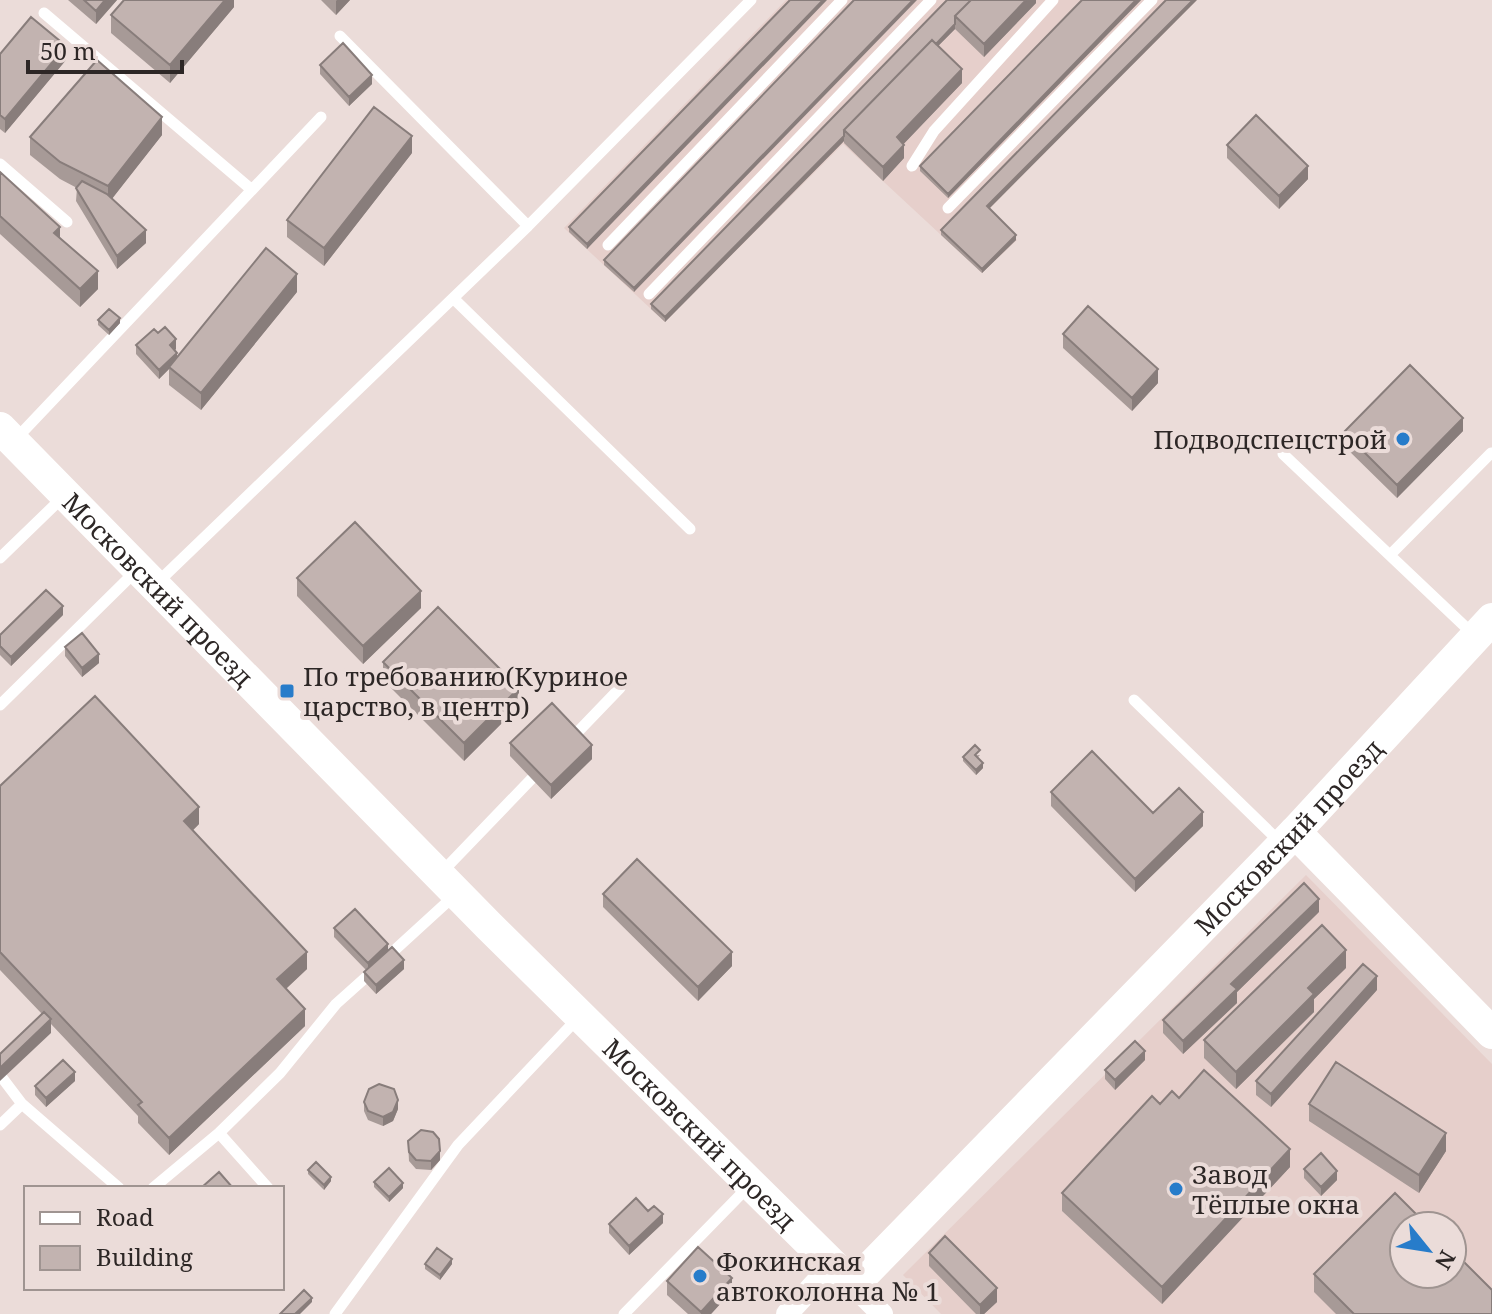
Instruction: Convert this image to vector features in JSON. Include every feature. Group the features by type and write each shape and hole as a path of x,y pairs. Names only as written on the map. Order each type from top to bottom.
{"street":[{"name":"Московский проезд","path":"7,435 448,884 843,1275 1289,838 1484,628"},
{"path":"1289,838 1492,1033"},
{"path":"794,1311 843,1275 882,1314"}],"lane":[{"path":"0,705 146,578 453,298 751,0"},
{"path":"608,245 842,0"},
{"path":"649,294 931,0"},
{"path":"912,166 934,131 1053,0"},
{"path":"948,208 1152,0"},
{"path":"44,13 252,190"},
{"path":"340,36 528,226"},
{"path":"7,435 321,117"},
{"path":"0,164 67,222"},
{"path":"453,298 690,529"},
{"path":"1390,555 1491,453"},
{"path":"1283,454 1390,555 1484,628"},
{"path":"0,558 65,494"},
{"path":"155,1186 219,1133 280,1073 336,1004 448,884 620,688"},
{"path":"1134,700 1289,838"},
{"path":"335,1314 458,1145 580,1015"},
{"path":"0,1075 22,1104 117,1186"},
{"path":"0,1125 22,1104"},
{"path":"219,1133 266,1186"},
{"path":"624,1314 751,1184"}],"shaded area":[{"path":"786,0 1197,0 988,210 1017,240 982,273 843,144 665,322 564,228"},
{"path":"1306,875 1492,1064 1492,1314 941,1314 903,1275"}],"building":[{"path":"84,0 105,0 96,11"},
{"path":"124,0 225,0 170,65 111,15"},
{"path":"790,0 823,0 587,244 569,227"},
{"path":"854,0 913,0 634,288 604,260"},
{"path":"947,0 971,0 955,16 955,24 936,44 932,40 844,130 844,136 665,317 651,304"},
{"path":"971,0 1026,0 984,44 955,16"},
{"path":"1082,0 1136,0 948,194 920,166"},
{"path":"1166,0 1193,0 987,206 1016,235 982,269 941,230"},
{"path":"31,17 66,46 5,119 0,115 0,54"},
{"path":"932,40 962,69 897,137 904,145 883,167 844,130"},
{"path":"343,43 372,75 349,97 320,65"},
{"path":"97,60 162,117 108,186 60,162 30,137"},
{"path":"374,107 412,136 324,248 287,220"},
{"path":"1256,115 1308,166 1279,196 1227,145"},
{"path":"0,172 60,227 54,233 98,271 80,289 0,216"},
{"path":"82,181 107,194 146,230 117,256 76,188"},
{"path":"266,248 297,274 201,393 169,367"},
{"path":"1088,306 1158,369 1132,398 1063,334"},
{"path":"109,309 120,318 109,330 98,320"},
{"path":"165,327 176,339 170,345 177,353 159,370 136,345 154,329 158,333"},
{"name":"Подводспецстрой","path":"1410,365 1463,418 1397,485 1344,432"},
{"path":"355,522 421,591 363,646 297,578"},
{"path":"46,590 63,606 11,657 0,646 0,635"},
{"path":"438,607 519,688 464,743 383,662"},
{"path":"82,633 99,654 82,668 65,647"},
{"path":"95,696 199,807 184,821 307,952 277,979 305,1009 169,1138 138,1105 142,1102 0,952 0,786"},
{"path":"552,703 592,745 551,785 510,743"},
{"path":"975,745 980,750 975,755 983,763 976,770 963,757"},
{"path":"1092,751 1153,813 1179,788 1203,812 1135,879 1051,792"},
{"path":"637,859 732,952 698,987 603,894"},
{"path":"1304,883 1319,899 1231,984 1237,989 1183,1041 1163,1020"},
{"path":"355,909 388,944 368,963 334,928"},
{"path":"1322,925 1346,950 1308,988 1314,994 1236,1072 1204,1040"},
{"path":"392,947 404,960 376,985 364,972"},
{"path":"1363,964 1377,976 1271,1094 1256,1081"},
{"path":"44,1012 51,1019 0,1068 0,1054"},
{"path":"1135,1041 1145,1051 1115,1080 1105,1070"},
{"path":"63,1060 75,1072 46,1098 35,1086"},
{"path":"1336,1062 1446,1133 1419,1175 1309,1104"},
{"name":"Завод Тёплые окна","path":"1204,1070 1290,1149 1162,1287 1062,1193 1152,1096 1160,1104 1172,1091 1179,1098"},
{"path":"379,1084 394,1089 398,1100 393,1112 383,1117 368,1111 364,1102 369,1089"},
{"path":"421,1130 433,1132 439,1139 440,1151 431,1161 416,1160 409,1152 408,1141"},
{"path":"1321,1153 1337,1171 1321,1187 1304,1169"},
{"path":"316,1162 331,1177 324,1185 308,1170"},
{"path":"389,1168 403,1183 389,1197 374,1182"},
{"path":"219,1172 231,1186 203,1186"},
{"path":"1395,1193 1412,1210 1388,1210 1388,1290 1468,1290 1468,1266 1492,1290 1492,1314 1354,1314 1314,1274"},
{"path":"636,1198 648,1211 654,1206 663,1214 629,1246 609,1224"},
{"path":"945,1236 997,1288 980,1305 929,1253"},
{"name":"Фокинская автоколонна № 1","path":"698,1247 732,1278 701,1312 667,1281"},
{"path":"437,1248 452,1259 440,1275 425,1264"},
{"path":"304,1290 312,1298 295,1314 280,1314"}],"place":[{"name":"Подводспецстрой","path":"1403,439"},
{"name":"По требованию(Куриное царство, в центр)","path":"287,691"},
{"name":"Завод Тёплые окна","path":"1176,1189"},
{"name":"Фокинская автоколонна № 1","path":"700,1276"}]}
